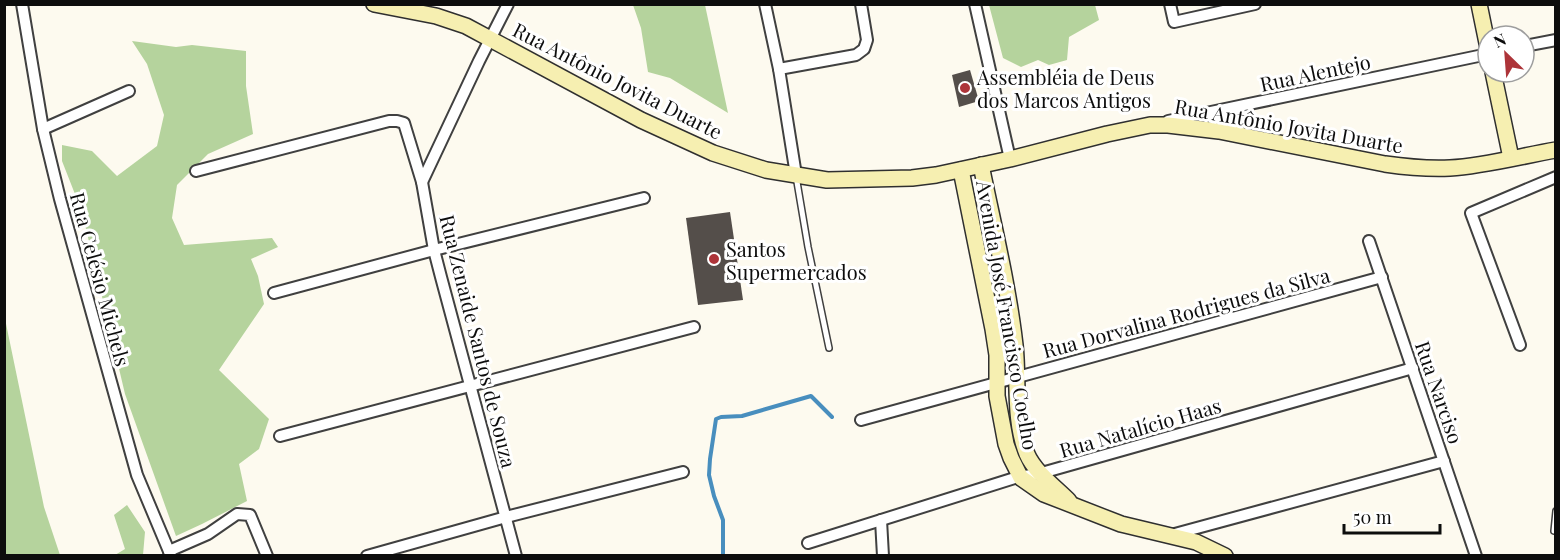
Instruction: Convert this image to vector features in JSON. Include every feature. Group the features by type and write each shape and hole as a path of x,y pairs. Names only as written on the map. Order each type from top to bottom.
{"main road":[{"name":"Rua Antônio Jovita Duarte","path":"374,4 412,8 466,26 641,120 713,153 766,170 827,180 912,178 961,170 1107,134 1150,126 1175,125 1404,167 1470,166 1556,150"},
{"path":"1479,4 1483,24"},
{"path":"1496,84 1511,158"},
{"name":"Avenida José Francisco Coelho","path":"981,165 1011,317 1015,346 1016,394 1027,455 1035,467 1073,506"},
{"name":"Avenida José Francisco Coelho","path":"961,170 993,329 997,355 997,396 1006,444 1020,477 1044,494 1073,506 1121,524 1196,542 1225,555"}],"street":[{"name":"Rua Celésio Michels","path":"22,4 43,129 60,199 130,454 143,491 170,553"},
{"path":"422,182 489,39 508,4"},
{"path":"765,4 779,69 796,175"},
{"path":"779,69 856,55 864,49 867,40 861,4"},
{"path":"975,4 1010,159"},
{"path":"1170,4 1174,22 1255,4"},
{"path":"1536,44 1556,40"},
{"name":"Rua Alentejo","path":"1150,126 1476,57"},
{"path":"43,129 129,91"},
{"path":"1238,107 1234,112 1234,123 1243,136"},
{"name":"Rua Zenaide Santos de Souza","path":"196,171 389,121 404,123 422,182 434,250 516,555"},
{"path":"1520,345 1471,213 1556,177"},
{"path":"274,293 434,250 644,198"},
{"name":"Rua Narciso","path":"1369,241 1476,554"},
{"name":"Rua Dorvalina Rodrigues da Silva","path":"861,420 1382,277"},
{"path":"280,436 694,327"},
{"name":"Rua Natalício Haas","path":"808,543 1020,477 1413,368"},
{"path":"1171,535 1444,461"},
{"path":"367,555 683,472"},
{"path":"170,553 208,534 237,514 250,515 267,555"},
{"path":"881,520 883,555"},
{"path":"1462,555 1476,554"}],"lane":[{"path":"796,175 829,348"},
{"path":"1554,531 1556,511"}],"green space":[{"path":"633,5 705,5 728,113 670,78 648,72 641,28"},
{"path":"989,5 1095,5 1099,20 1069,37 1067,60 1049,65 1038,60 1021,67 1003,58"},
{"path":"132,41 176,47 192,45 246,51 246,86 253,134 208,154 177,185 172,218 184,245 272,238 278,247 251,259 258,276 264,304 219,370 269,419 259,449 239,464 247,501 176,536 125,394 82,212 62,161 62,145 92,151 117,176 157,146 164,115 147,64"},
{"path":"4,314 44,507 60,555 5,555"},
{"path":"127,505 145,532 143,555 115,555 125,549 114,515"}],"building":[{"name":"Assembléia de Deus dos Marcos Antigos","path":"970,70 979,101 959,107 952,75"},
{"name":"Santos Supermercados","path":"730,212 743,300 698,305 686,218"}],"waterway":[{"path":"723,556 723,520 709,475 716,419 742,416 811,396 832,417"}],"place":[{"name":"Assembléia de Deus dos Marcos Antigos","path":"965,88"},
{"name":"Santos Supermercados","path":"714,259"}]}
